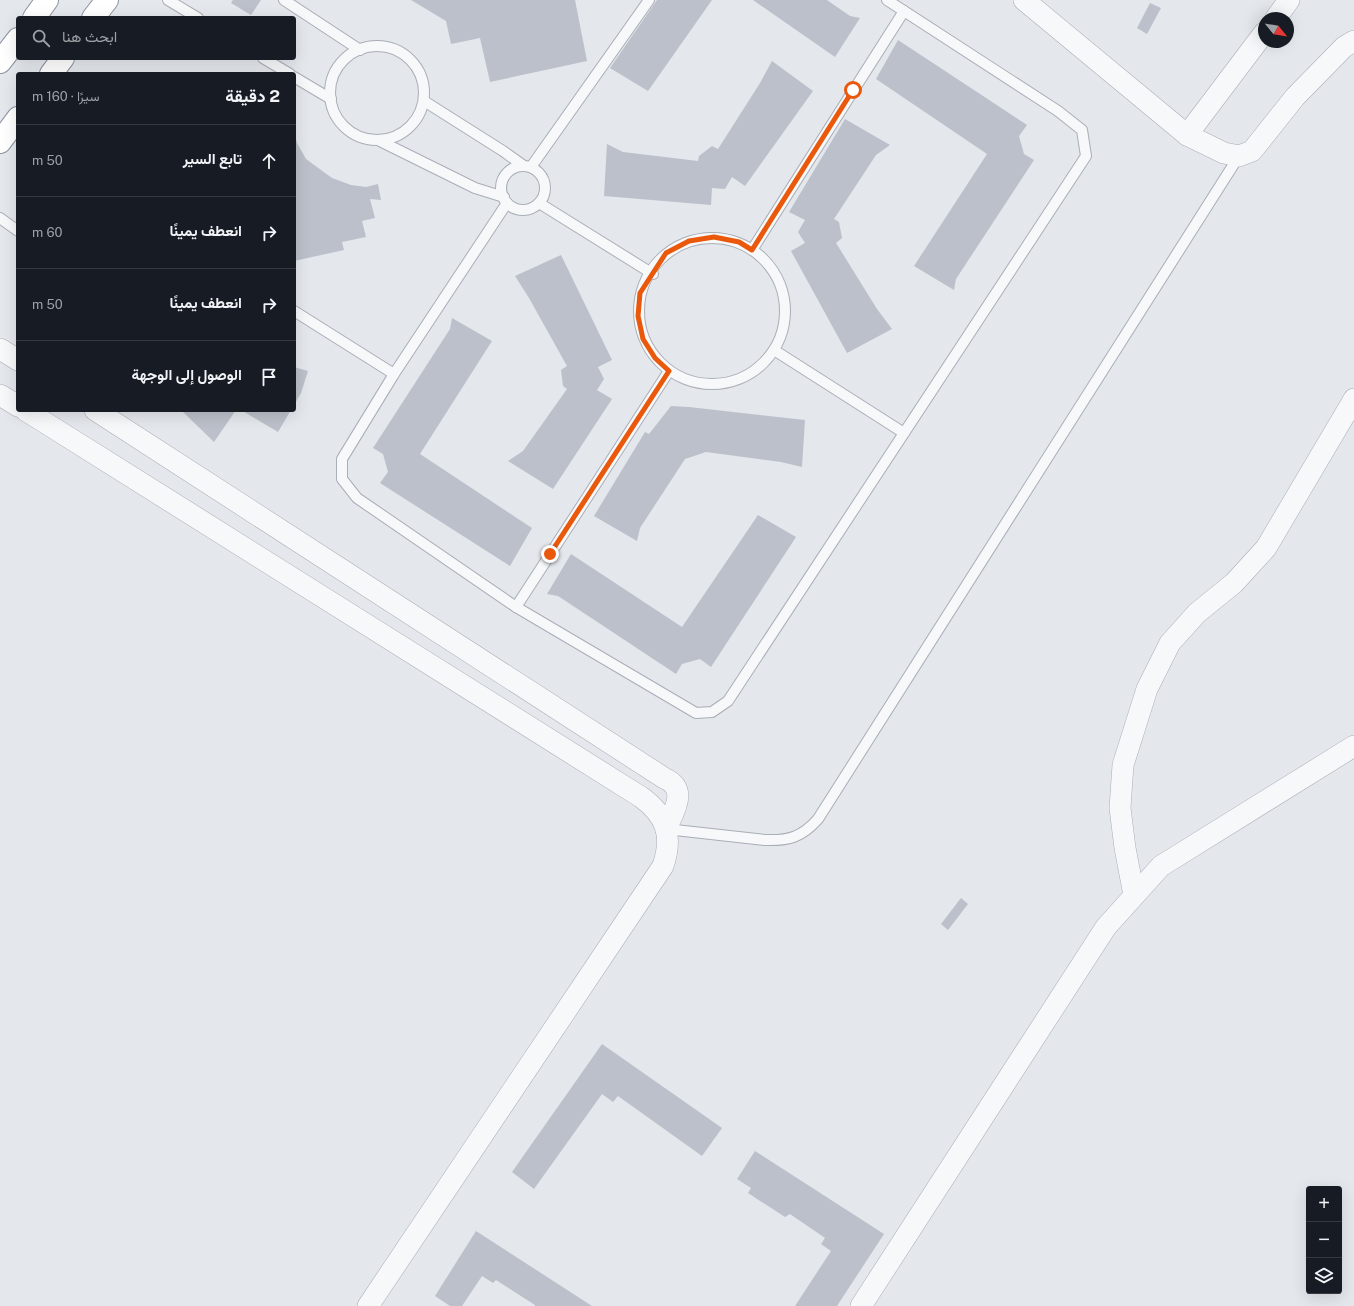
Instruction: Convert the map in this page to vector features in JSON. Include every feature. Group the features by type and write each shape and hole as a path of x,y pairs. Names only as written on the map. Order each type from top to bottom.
{"highway":[{"path":"35,16 47,0"},
{"path":"94,16 106,0"},
{"path":"0,62 16,42"},
{"path":"52,72 62,60"},
{"path":"0,142 16,121"}],"street":[{"path":"1024,0 1187,135 1224,153 1239,156 1252,151 1295,97 1344,47 1354,41"},
{"path":"1280,12 1289,0"},
{"path":"1187,135 1258,41"},
{"path":"0,349 16,359"},
{"path":"0,395 16,405"},
{"path":"1134,895 1125,848 1120,808 1123,765 1147,689 1170,643 1197,613 1234,583 1266,548 1354,399"},
{"path":"27,412 641,797 652,805 661,816 666,829 668,841 667,854 663,866 657,876 368,1306"},
{"path":"98,412 670,781 675,786 678,804 666,829"},
{"path":"861,1306 1106,927 1134,895 1161,866 1354,746"}],"lane":[{"path":"168,0 195,16"},
{"path":"284,0 360,50"},
{"path":"505,200 501,190 505,176 516,167 527,166 649,0"},
{"path":"505,200 394,374 342,459 342,479 357,498 516,607 696,713 712,712 728,701 1086,156 1082,130 1058,111 887,0"},
{"path":"752,250 904,10"},
{"path":"380,141 396,137 410,128 419,114 424,100 424,85 419,71 410,59 398,50 384,46 369,47 355,51 343,60 335,73 330,88 331,105 338,120 349,132 364,139 380,141 475,188 505,200 519,210 527,210 539,203 543,197 545,183 542,176 537,171 424,100"},
{"path":"266,60 287,72"},
{"path":"296,78 331,99"},
{"path":"666,829 778,841 802,834 818,819 1239,156"},
{"path":"539,203 653,274"},
{"path":"0,218 16,230"},
{"path":"714,237 739,242 752,250 761,256 777,276 784,300 784,326 774,350 759,367 739,380 717,385 694,383 672,374 655,358 643,339 638,316 640,293 666,253 689,241 714,237"},
{"path":"296,312 394,374"},
{"path":"774,350 904,433"},
{"path":"516,607 669,371"}],"building":[{"path":"233,0 261,0 251,15 231,3"},
{"path":"411,0 575,0 587,61 490,82 480,38 451,44 446,21"},
{"path":"657,0 712,0 648,91 610,68"},
{"path":"753,0 827,0 850,16 860,18 835,57"},
{"path":"1150,3 1161,8 1147,34 1137,28"},
{"path":"898,40 1027,125 1019,136 1024,154 1034,160 956,279 954,290 914,266 987,154 876,79"},
{"path":"772,61 813,91 745,186 732,177 725,189 712,188 711,205 604,196 607,144 623,152 698,161 699,156 712,146 718,149 760,83"},
{"path":"845,119 890,145 876,155 834,219 839,222 842,238 836,243 877,309 892,329 847,353 791,251 805,243 798,232 805,220 789,212"},
{"path":"296,139 306,159 332,178 351,185 366,187 378,184 381,200 370,199 375,218 362,221 366,237 342,242 344,250 296,261"},
{"path":"561,255 612,360 598,367 604,379 597,390 612,399 553,489 508,461 523,451 567,389 563,386 561,370 567,366 515,276"},
{"path":"452,318 492,341 420,454 532,528 510,566 380,483 388,472 383,454 373,448 450,329"},
{"path":"296,368 308,371 301,393 296,402"},
{"path":"671,406 805,420 802,467 781,462 706,452 685,459 640,528 637,541 594,516 645,432 649,434"},
{"path":"183,412 235,412 214,442"},
{"path":"244,412 290,412 278,432"},
{"path":"758,515 796,537 711,667 700,659 682,664 676,674 558,596 547,594 571,554 682,627"},
{"path":"961,898 968,904 948,930 941,924"},
{"path":"602,1044 722,1128 702,1156 618,1096 613,1102 602,1094 534,1189 512,1172"},
{"path":"755,1151 884,1234 837,1306 795,1306 831,1251 821,1244 825,1238 790,1214 785,1217 748,1193 751,1188 737,1179"},
{"path":"476,1231 592,1306 535,1306 496,1280 493,1283 482,1276 462,1306 450,1306 435,1296"}],"route":[{"path":"550,554 669,371 655,358 643,339 638,316 640,293 666,253 689,241 714,237 739,242 752,250 853,90"}]}
